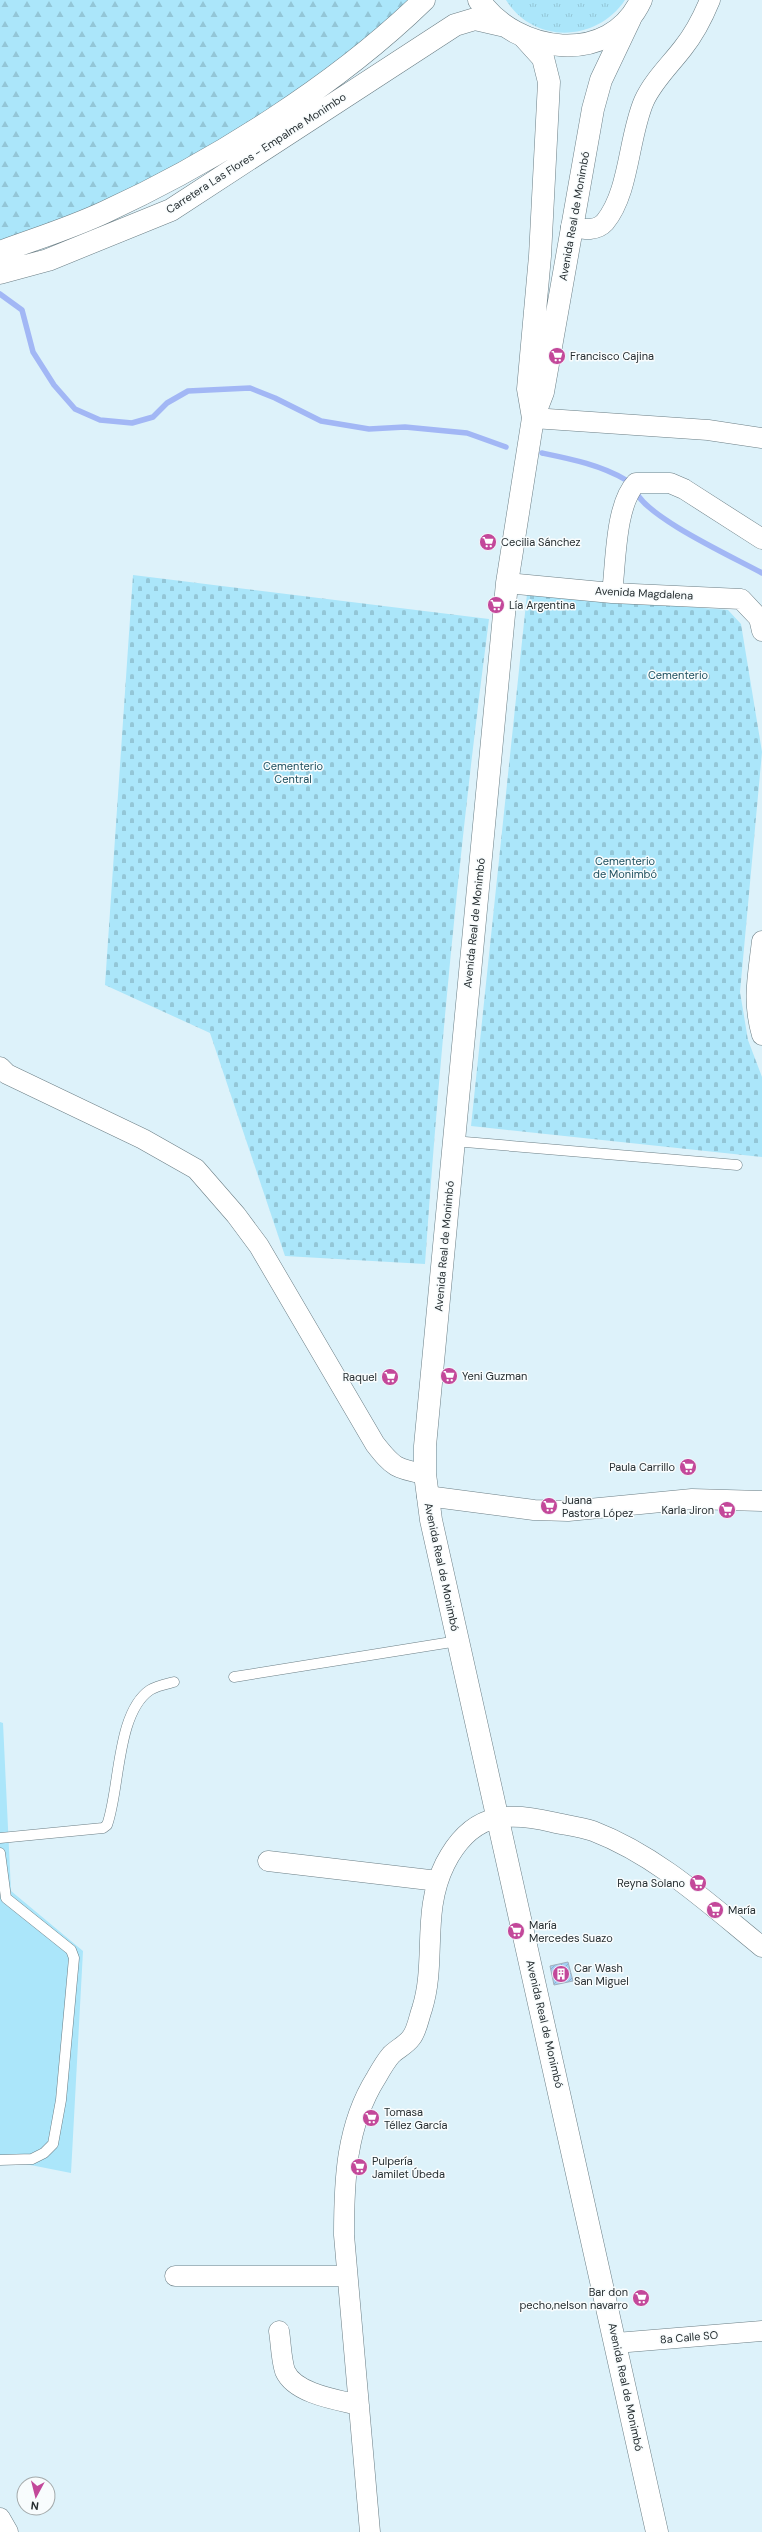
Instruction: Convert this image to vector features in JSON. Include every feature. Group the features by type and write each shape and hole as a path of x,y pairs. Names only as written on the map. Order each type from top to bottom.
{"main road":[{"name":"Carretera Las Flores - Empalme Monimbo","path":"0,252 104,213 195,166 260,126 325,81 379,40 424,0"},
{"path":"479,0 501,25 524,38 554,45 583,43 604,38 617,30 630,19 642,0"},
{"name":"Avenida Real de Monimbó","path":"630,19 601,80 571,227 543,392 533,418 507,583 453,1141 425,1446 425,1474 427,1496 458,1641 499,1816 658,2532"},
{"name":"Carretera Las Flores - Empalme Monimbo","path":"0,273 48,260 171,210 455,25 475,20 501,25"},
{"name":"Avenida Real de Monimbó","path":"524,38 543,58 549,82 540,256 528,389 533,418"}],"street":[{"path":"571,227 594,230 603,224 616,205 636,123 644,102 650,89 697,28 710,0"},
{"path":"533,418 708,430 762,438"},
{"path":"612,593 621,517 628,491 636,483 670,483 684,489 762,539"},
{"name":"Avenida Magdalena","path":"507,583 612,593 741,599 761,622"},
{"path":"762,942 756,994 756,1013 762,1035"},
{"path":"0,1067 8,1074 143,1139 196,1169 231,1209 259,1246 316,1344 352,1401 375,1444 386,1459 398,1469 425,1474"},
{"path":"427,1496 534,1510 568,1511 692,1499 762,1502"},
{"path":"370,2532 344,2235 344,2194 349,2144 362,2103 374,2080 389,2057 412,2037 423,2004 428,1980 431,1906 438,1881 446,1862 463,1839 479,1824 499,1816 515,1815 591,1831 626,1845 667,1870 762,1947"},
{"path":"268,1861 438,1881"},
{"path":"175,2276 347,2276"},
{"path":"279,2331 285,2371 302,2388 322,2397 359,2405"},
{"name":"8a Calle SO","path":"616,2343 762,2331"},
{"path":"0,2518 8,2532"}],"lane":[{"path":"453,1141 737,1165"},
{"path":"234,1677 458,1641"},
{"path":"0,1838 103,1828 107,1825 121,1752 130,1719 142,1698 151,1689 174,1682"},
{"path":"0,1853 6,1898 72,1950 74,1958 61,2100 52,2144 44,2152 32,2159 0,2160"}],"green space":[{"path":"0,0 424,0 260,126 0,252"},
{"path":"506,0 625,0 613,14 599,24 582,30 566,33 549,31 532,25 518,15"},
{"name":"Cementerio Central","path":"133,575 489,619 460,860 444,1021 425,1264 285,1256 210,1033 105,985"},
{"path":"527,594 728,610 741,624 762,752 740,992 748,1040 762,1077 762,1157 471,1126"},
{"path":"0,1722 3,1723 11,1891 83,1951 71,2173 0,2159"}],"building":[{"name":"Car Wash San Miguel","path":"568,1962 573,1981 554,1985 550,1966"}],"waterway":[{"path":"0,294 22,310 33,352 54,385 75,409 100,420 132,423 153,417 167,403 188,391 250,388 275,398 321,421 369,429 405,427 467,433 506,447"},
{"path":"542,453 596,466 626,480"},
{"path":"636,492 644,502 673,525 762,573"}],"place":[{"name":"Francisco Cajina","path":"557,356"},
{"name":"Cecilia Sánchez","path":"488,542"},
{"name":"Lía Argentina","path":"496,605"},
{"name":"Yeni Guzman","path":"449,1376"},
{"name":"Raquel","path":"390,1377"},
{"name":"Paula Carrillo","path":"688,1467"},
{"name":"Juana Pastora López","path":"549,1506"},
{"name":"Karla Jiron","path":"727,1510"},
{"name":"Reyna Solano","path":"698,1883"},
{"name":"María","path":"715,1910"},
{"name":"María Mercedes Suazo","path":"516,1931"},
{"name":"Car Wash San Miguel","path":"561,1974"},
{"name":"Tomasa Téllez García","path":"371,2118"},
{"name":"Pulpería Jamilet Úbeda","path":"359,2167"},
{"name":"Bar don pecho,nelson navarro","path":"641,2298"}],"park label":[{"name":"Cementerio","path":"678,675"},
{"name":"Cementerio de Monimbó","path":"625,867"}]}
